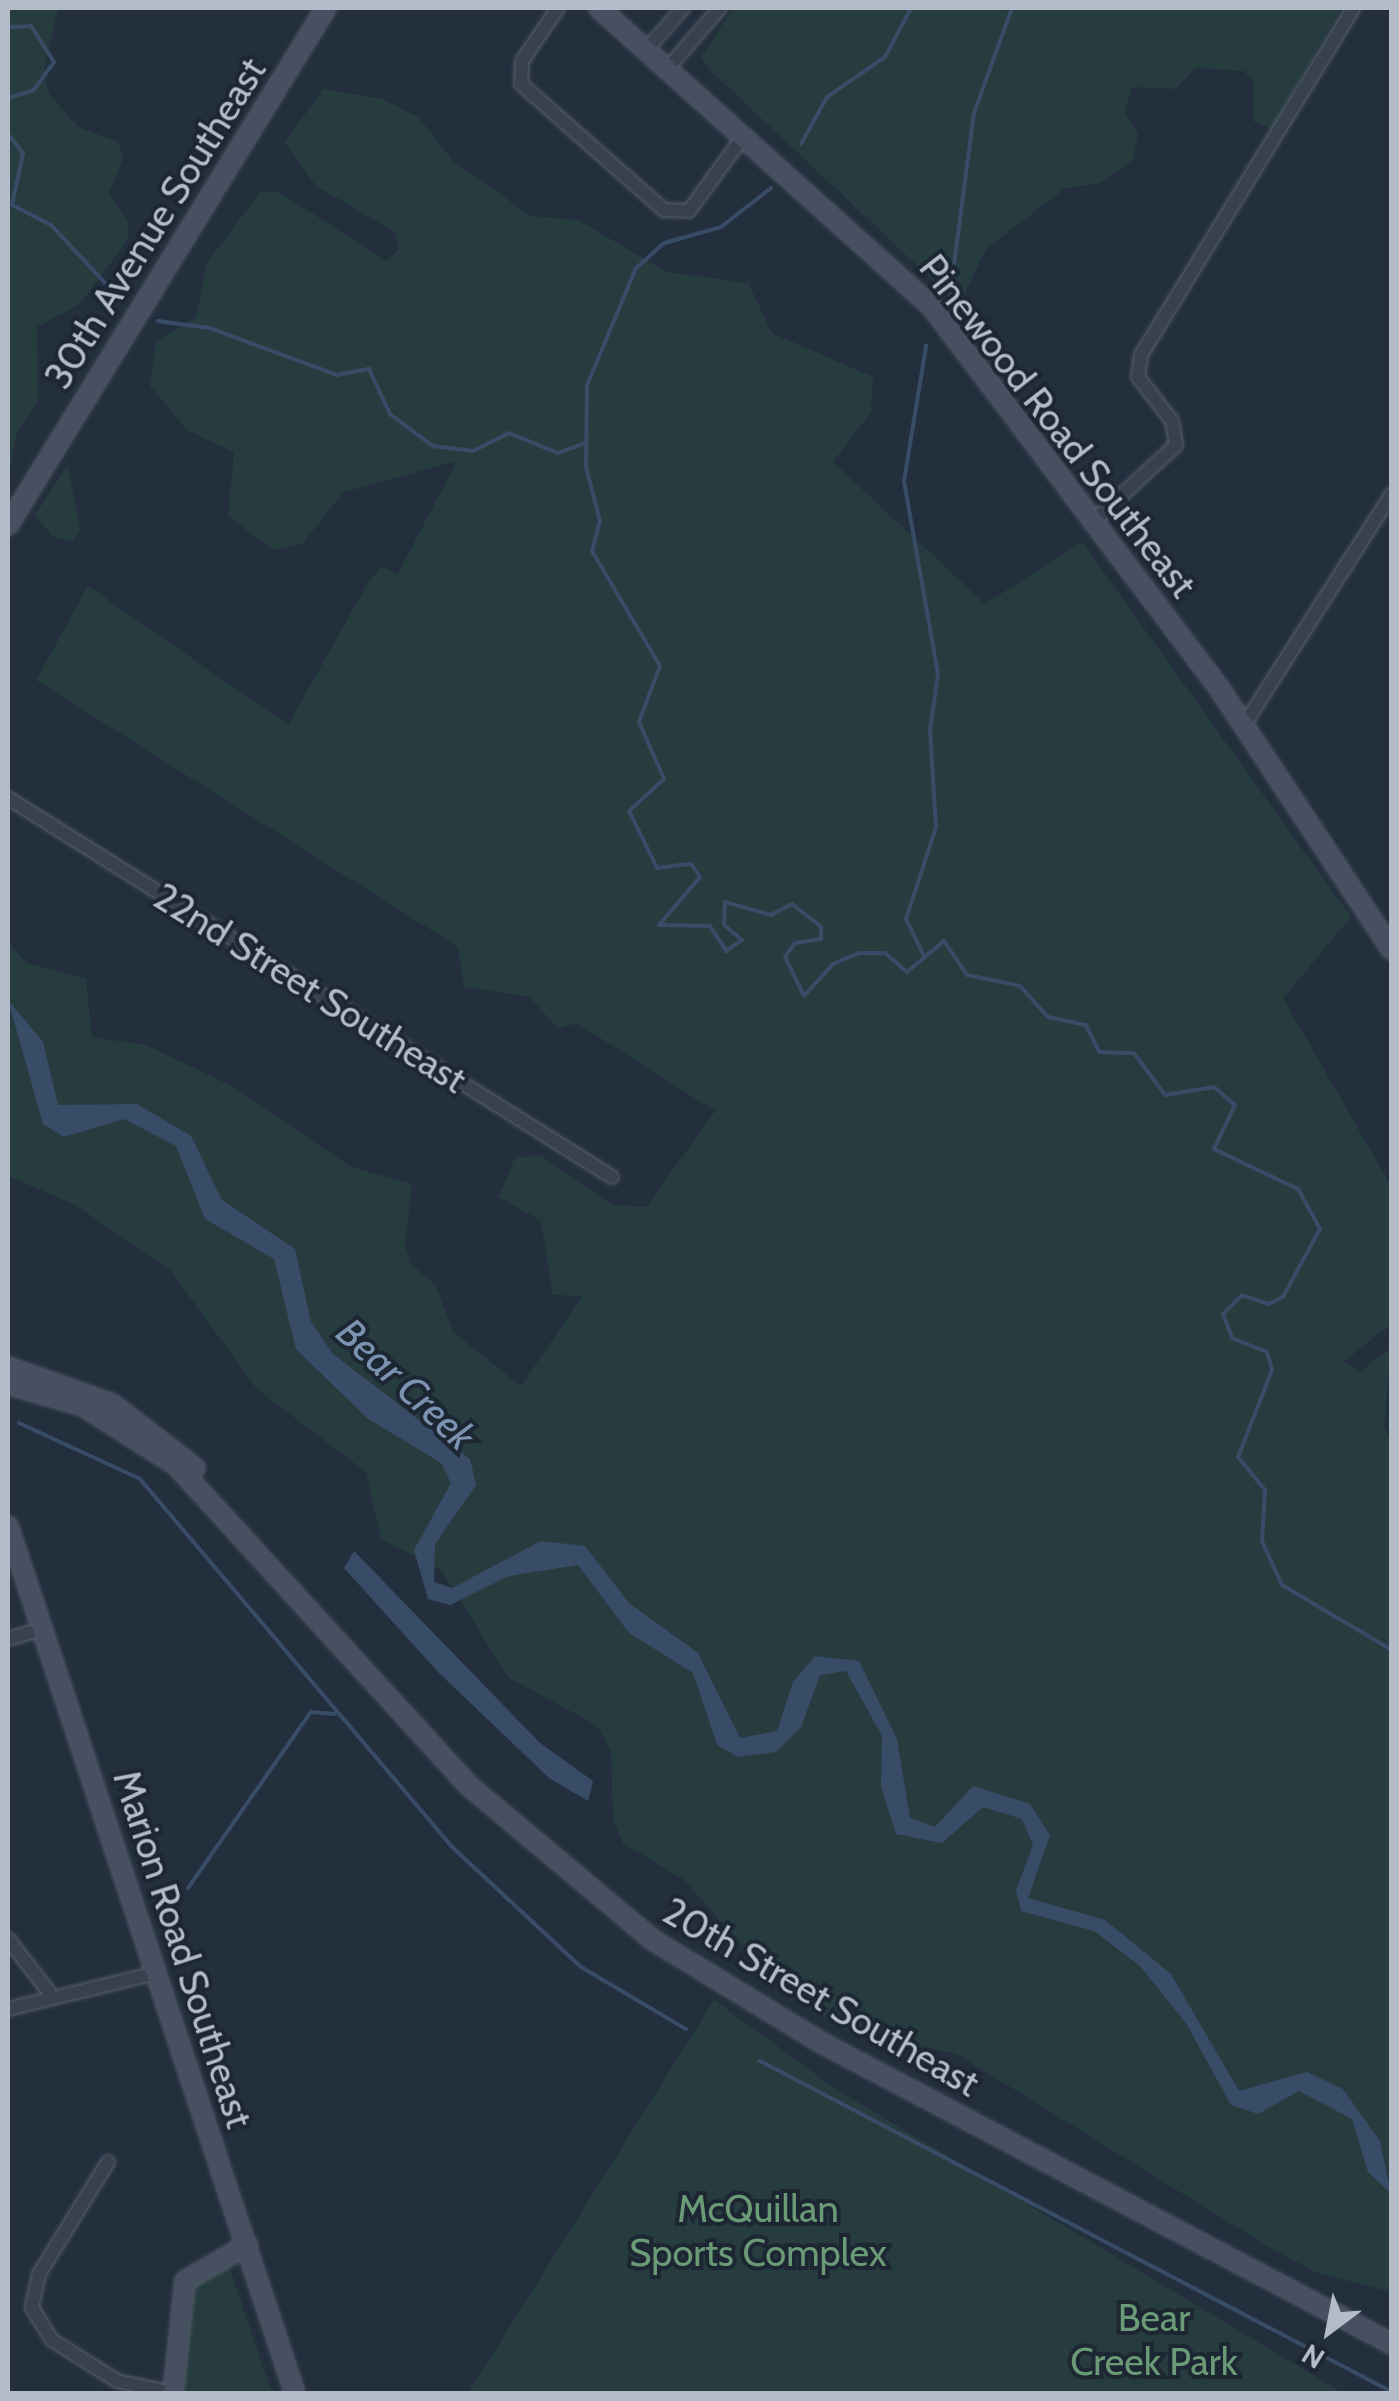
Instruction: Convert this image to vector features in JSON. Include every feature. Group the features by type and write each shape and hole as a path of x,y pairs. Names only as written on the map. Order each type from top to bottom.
{"street":[{"name":"30th Avenue Southeast","path":"8,525 326,8"},
{"path":"558,8 522,61 521,84 664,210 689,210 746,134"},
{"name":"Pinewood Road Southeast","path":"599,8 746,134 932,308 1096,520 1244,725 1392,950"},
{"path":"647,49 683,8"},
{"path":"669,68 720,8"},
{"path":"1096,520 1176,446 1172,421 1138,376 1141,355 1354,8"},
{"path":"1244,725 1392,494"},
{"name":"22nd Street Southeast","path":"8,798 612,1177"},
{"name":"20th Street Southeast","path":"8,1366 79,1387 160,1435 468,1785 652,1940 820,2042 1392,2344"},
{"name":"20th Street Southeast","path":"12,1387 82,1406 162,1454 300,1597"},
{"name":"Marion Road Southeast","path":"8,1526 295,2394"},
{"path":"8,1640 42,1628"},
{"path":"8,1939 49,1992"},
{"path":"8,2009 49,1992 156,1973"},
{"path":"108,2162 39,2274 32,2308 52,2340 117,2381 173,2393 185,2281 246,2245"}],"green space":[{"path":"8,8 58,8 44,69 49,94 78,127 118,142 123,159 109,193 129,224 127,241 80,304 37,327 38,401 17,432 8,479"},
{"path":"733,8 1341,8 1272,128 1253,121 1253,82 1244,71 1196,68 1175,89 1132,87 1125,112 1138,134 1133,160 1100,183 1064,189 986,249 959,305 711,71 701,57"},
{"path":"323,89 383,99 419,118 454,162 531,216 578,220 667,272 748,283 772,333 873,377 871,412 833,462 985,604 1082,542 1351,917 1283,998 1391,1186 1391,1324 1343,1362 1361,1371 1391,1348 1384,1427 1392,1443 1391,2292 1315,2272 1267,2246 957,2054 850,2032 788,1996 684,1880 623,1843 613,1819 611,1750 596,1725 508,1677 442,1571 381,1539 366,1472 257,1389 170,1270 74,1204 8,1176 8,942 27,963 86,979 92,1037 146,1045 230,1085 351,1167 412,1184 405,1245 411,1264 436,1286 453,1332 521,1386 582,1296 553,1295 541,1221 499,1197 515,1157 541,1156 612,1205 646,1207 715,1111 577,1023 558,1029 530,997 464,987 458,947 36,680 88,586 288,725 366,586 381,566 397,575 457,461 344,492 303,543 273,550 228,516 234,452 187,430 150,386 156,341 196,317 207,263 260,192 279,192 386,261 399,249 395,232 316,186 285,142"},
{"path":"68,465 80,530 73,542 53,537 35,515"},
{"name":"McQuillan Sports Complex","path":"714,2000 836,2089 1343,2393 468,2393"},
{"path":"222,2265 230,2269 272,2393 183,2394 191,2290"}],"water":[{"path":"8,1000 43,1042 58,1105 137,1104 191,1136 222,1200 295,1249 311,1322 333,1354 470,1459 476,1485 435,1544 434,1582 452,1588 541,1541 585,1546 629,1603 698,1653 740,1738 777,1731 793,1682 815,1656 859,1661 897,1739 910,1818 935,1827 973,1786 1030,1804 1050,1835 1028,1898 1105,1920 1171,1974 1239,2091 1307,2072 1343,2089 1380,2141 1391,2194 1368,2172 1352,2119 1299,2091 1258,2114 1231,2105 1186,2023 1140,1966 1094,1931 1021,1911 1016,1890 1033,1845 1022,1819 983,1807 942,1843 896,1834 881,1786 882,1736 846,1671 820,1675 801,1727 776,1752 738,1757 717,1745 693,1673 629,1633 578,1565 509,1576 450,1605 428,1599 414,1550 451,1483 441,1463 367,1418 296,1349 274,1259 205,1219 176,1146 124,1119 64,1137 43,1124"},
{"path":"354,1551 540,1743 593,1781 588,1801 549,1778 439,1673 344,1568"}],"waterway":[{"path":"801,144 827,97 885,57 911,8"},
{"path":"950,295 974,113 1012,8"},
{"path":"8,27 31,26 54,62 34,90 8,98"},
{"path":"8,134 23,153 12,205 51,225 119,298"},
{"path":"771,188 721,227 664,243 636,268 587,385 586,467 600,521 592,551 660,666 639,722 664,779 629,811 657,868 691,864 700,877 659,925 710,926 726,951 742,940 724,925 725,902 771,915 792,904 821,927 821,939 795,943 785,957 804,996 833,964 859,953 885,953 907,972 944,941 967,975 1020,986 1048,1017 1086,1025 1099,1052 1134,1053 1165,1095 1214,1087 1235,1105 1214,1149 1298,1189 1320,1229 1283,1297 1269,1304 1242,1295 1223,1314 1232,1338 1267,1352 1272,1370 1238,1457 1265,1490 1262,1541 1282,1585 1392,1650"},
{"path":"158,321 210,328 337,375 369,369 390,414 433,446 473,451 509,433 558,453 586,443"},
{"path":"924,956 906,919 936,827 930,730 938,674 904,481 926,346"},
{"path":"19,1423 140,1479 450,1845 581,1967 686,2029"},
{"path":"188,1888 311,1712 335,1714"},
{"path":"760,2061 1392,2392"}],"water label":[{"name":"Bear Creek","path":"406,1384"}],"park label":[{"name":"Bear Creek Park","path":"1154,2340"}]}
